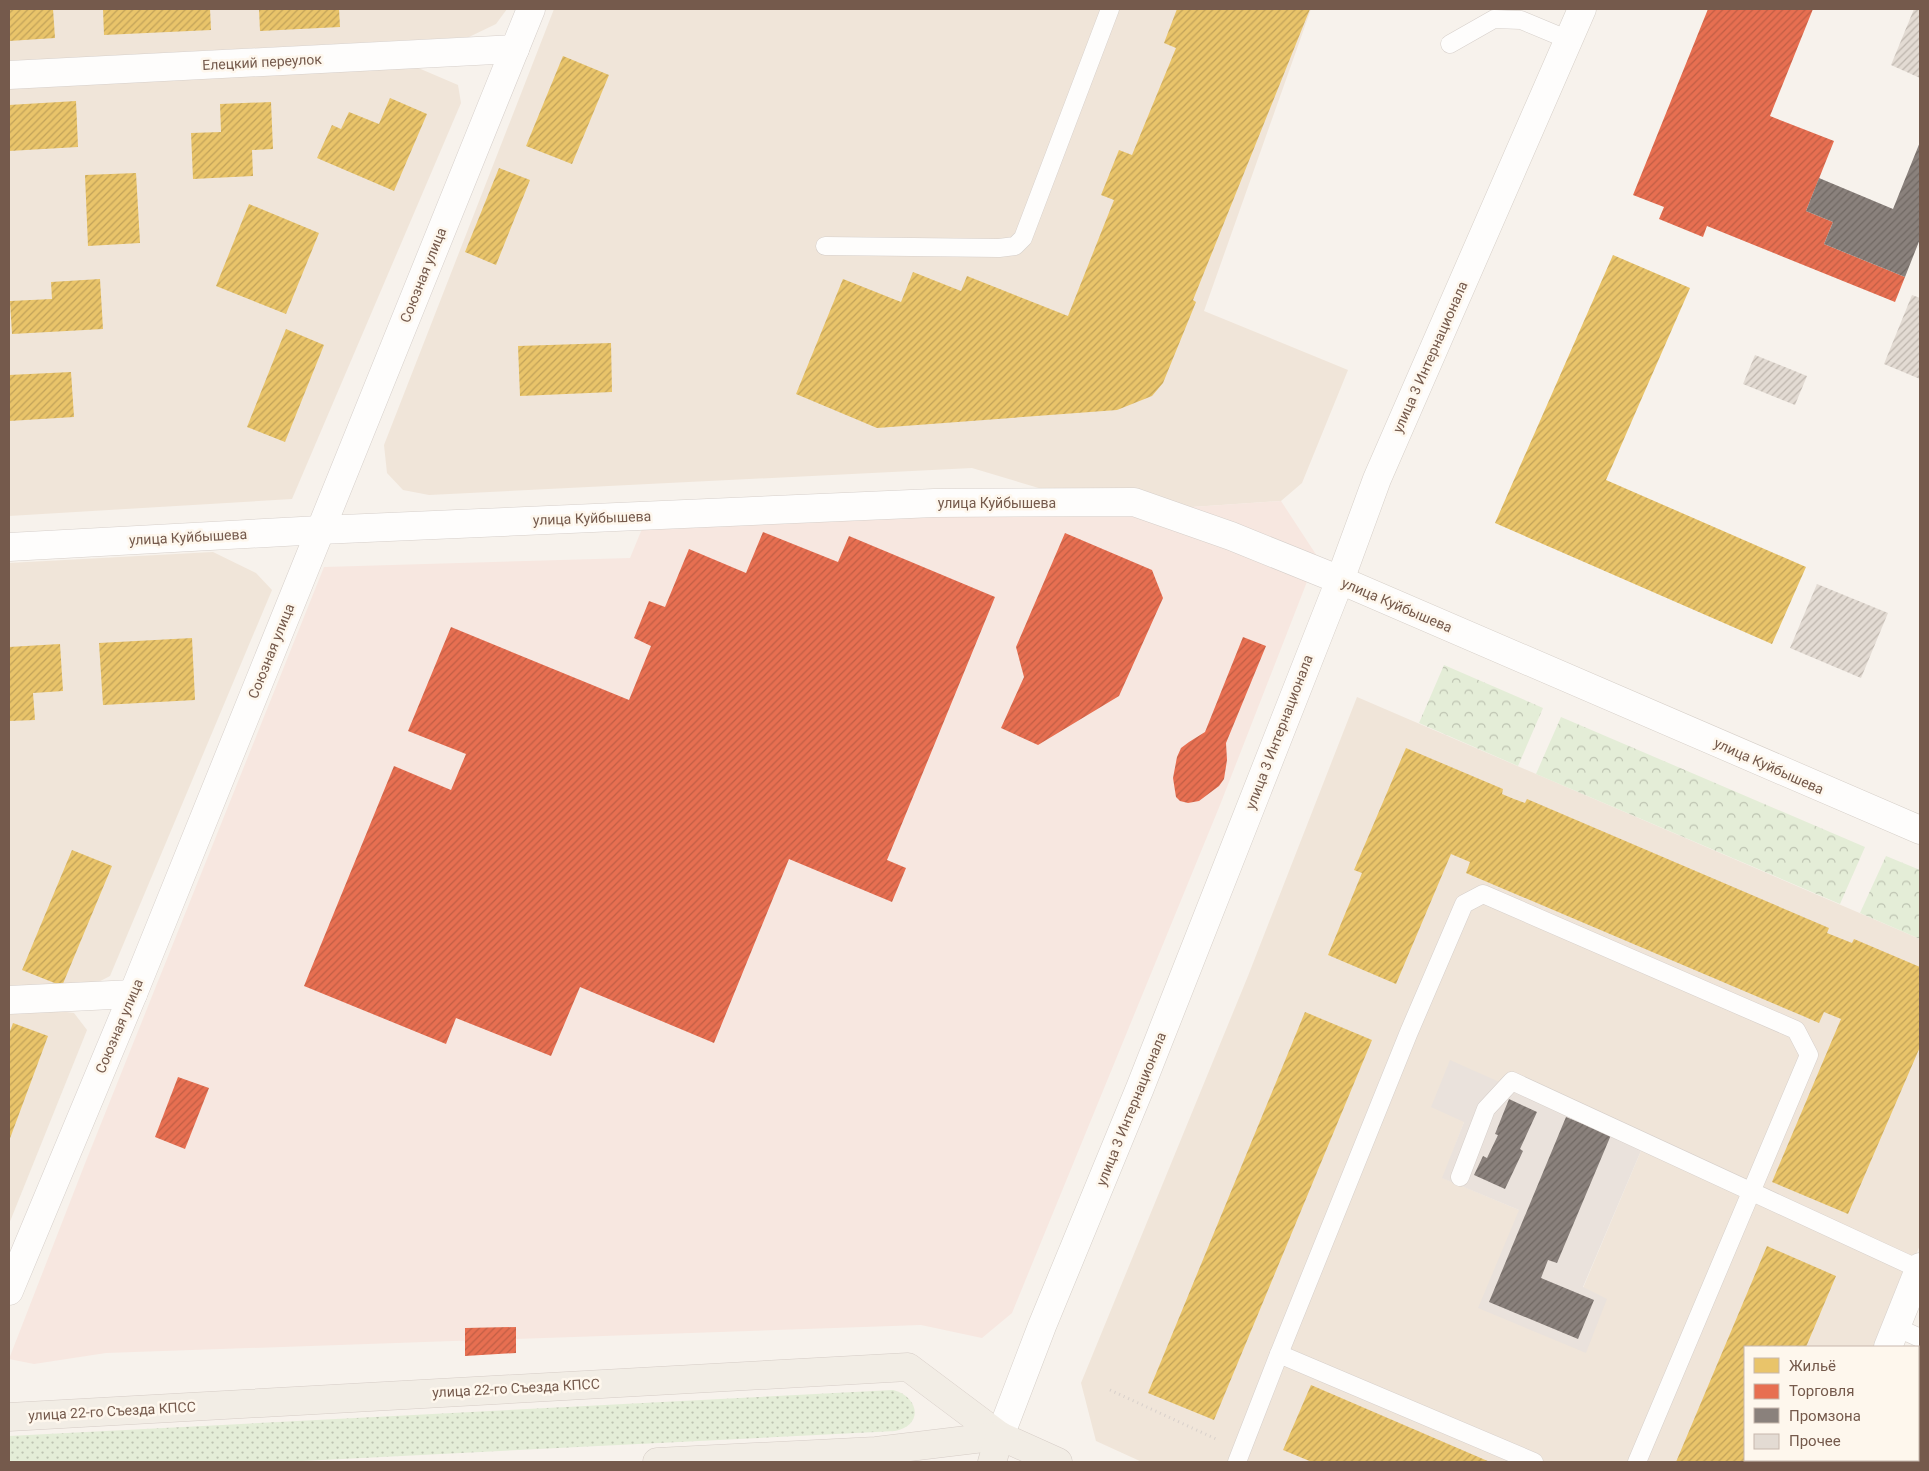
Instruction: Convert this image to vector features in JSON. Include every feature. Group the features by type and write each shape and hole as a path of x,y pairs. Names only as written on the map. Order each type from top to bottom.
{"main road":[{"name":"улица 22-го Съезда КПСС","path":"9,1417 908,1367 1000,1436 1058,1462"},
{"path":"657,1462 876,1451 1000,1436"},
{"name":"улица 3 Интернационала","path":"992,1462 1000,1436"}],"street":[{"name":"Союзная улица","path":"9,1291 133,994 530,9"},
{"name":"улица 3 Интернационала","path":"1000,1436 1042,1326 1140,1088 1340,580 1377,479 1582,9"},
{"name":"Елецкий переулок","path":"9,75 515,49"},
{"name":"улица Куйбышева","path":"9,547 320,530 934,503 1134,502 1231,536 1340,580 1920,830"},
{"path":"9,1000 133,994"},
{"path":"1892,1337 1920,1268"}],"lane":[{"path":"825,246 999,248 1015,246 1023,238 1110,9"},
{"path":"1450,44 1494,19 1521,20 1569,40"},
{"path":"1239,1456 1411,1026 1464,904 1483,894 1796,1030 1809,1055 1637,1462"},
{"path":"1460,1177 1486,1109 1512,1081 1920,1268"},
{"path":"1892,1337 1920,1338"},
{"path":"1279,1354 1534,1462"}],"path":[{"path":"1110,1390 1239,1456"}],"shaded area":[{"path":"9,9 507,9 496,24 469,37 9,61"},
{"path":"554,9 1311,9 1204,311 1348,370 1302,483 1281,501 1119,512 972,468 429,495 403,490 387,473 384,445"},
{"path":"409,64 458,85 461,103 292,499 9,516 9,85"},
{"path":"1281,501 1317,556 1220,805 1012,1313 982,1338 921,1325 106,1353 34,1364 9,1359 84,1166 324,567 630,558 644,524 1119,512"},
{"path":"213,552 256,573 272,590 110,976 87,988 9,992 9,563"},
{"path":"1357,697 1920,939 1920,1245 1877,1346 1744,1346 1744,1461 1829,1462 1142,1462 1096,1441 1081,1383 1248,976","holes":["1464,1122 1643,1146 1583,1288 1519,1210 1443,1178"]},
{"path":"51,1010 74,1013 87,1030 9,1224 9,1013"},
{"path":"1450,1060 1643,1146 1583,1287 1607,1299 1586,1353 1478,1308 1519,1210 1442,1178 1464,1122 1431,1107"}],"green space":[{"path":"1444,665 1543,708 1518,766 1419,723"},
{"path":"1561,717 1865,847 1840,904 1536,774"},
{"path":"1886,856 1920,870 1920,939 1860,913"},
{"path":"893,1390 908,1398 915,1410 911,1423 905,1428 895,1431 283,1462 9,1462 9,1436"}],"building: Жильё":[{"path":"9,9 53,9 55,38 9,41"},
{"path":"103,9 210,9 211,30 104,35"},
{"path":"259,9 339,9 340,27 260,31"},
{"path":"1177,9 1310,9 1193,300 1196,302 1163,383 1152,396 1117,410 877,428 796,394 843,279 901,302 913,272 961,291 967,276 1068,316 1114,200 1101,195 1119,150 1132,155 1176,48 1164,43"},
{"path":"563,56 609,75 572,164 526,146"},
{"path":"390,98 427,114 394,191 317,158 332,125 341,129 349,112 379,124"},
{"path":"76,101 78,147 9,151 9,105"},
{"path":"271,102 273,149 252,150 253,176 193,179 191,133 221,132 220,104"},
{"path":"499,168 530,180 496,265 465,252"},
{"path":"136,173 140,243 88,246 85,175"},
{"path":"249,204 319,233 286,314 216,286"},
{"path":"1613,255 1690,288 1606,480 1806,567 1772,644 1495,523"},
{"path":"100,279 103,329 12,334 10,301 52,299 51,282"},
{"path":"286,329 324,345 285,442 247,427"},
{"path":"611,343 612,392 520,396 518,346"},
{"path":"71,372 74,417 9,421 9,375"},
{"path":"192,638 195,700 103,705 99,643"},
{"path":"60,644 63,691 33,693 35,720 9,721 9,647"},
{"path":"1406,748 1503,789 1502,794 1525,803 1527,799 1829,928 1827,933 1852,943 1854,939 1920,967 1920,1047 1848,1214 1772,1182 1841,1019 1824,1012 1819,1023 1466,873 1470,862 1451,854 1396,984 1328,955 1362,873 1354,870"},
{"path":"72,850 112,866 62,986 22,970"},
{"path":"1305,1012 1372,1040 1214,1420 1148,1393"},
{"path":"13,1023 48,1036 9,1141 9,1034"},
{"path":"1767,1246 1836,1276 1806,1346 1744,1346 1744,1461 1757,1462 1676,1462"},
{"path":"1311,1385 1490,1462 1312,1462 1283,1450"}],"building: Торговля":[{"path":"1708,9 1813,9 1770,116 1834,141 1806,211 1833,222 1824,244 1905,277 1895,302 1707,226 1703,237 1659,219 1664,207 1633,195"},
{"path":"763,532 838,562 849,536 995,597 887,860 906,868 892,902 789,859 714,1043 580,987 551,1056 456,1018 446,1044 304,986 394,766 451,790 466,754 408,731 451,627 629,700 651,646 634,638 649,601 665,607 689,549 746,573"},
{"path":"1065,533 1152,570 1163,598 1119,696 1038,745 1001,728 1024,677 1016,647"},
{"path":"1243,637 1266,646 1226,743 1227,760 1224,779 1219,786 1199,801 1188,803 1180,801 1176,797 1173,778 1177,757 1181,748 1205,732"},
{"path":"178,1077 209,1088 185,1149 155,1137"},
{"path":"516,1327 516,1353 465,1356 465,1328"}],"building: Промзона":[{"path":"1920,142 1920,239 1905,277 1824,244 1833,222 1806,211 1819,178 1893,209"},
{"path":"1509,1099 1537,1112 1520,1149 1523,1151 1505,1189 1474,1175 1483,1156 1487,1158 1498,1135 1495,1134"},
{"path":"1566,1117 1611,1135 1557,1263 1548,1260 1541,1278 1594,1300 1578,1339 1489,1302"}],"building: Прочее":[{"path":"1914,9 1920,9 1920,78 1891,65"},
{"path":"1912,295 1920,298 1920,379 1884,364"},
{"path":"1755,355 1807,376 1795,405 1743,384"},
{"path":"1817,584 1888,613 1861,678 1790,648"}]}
